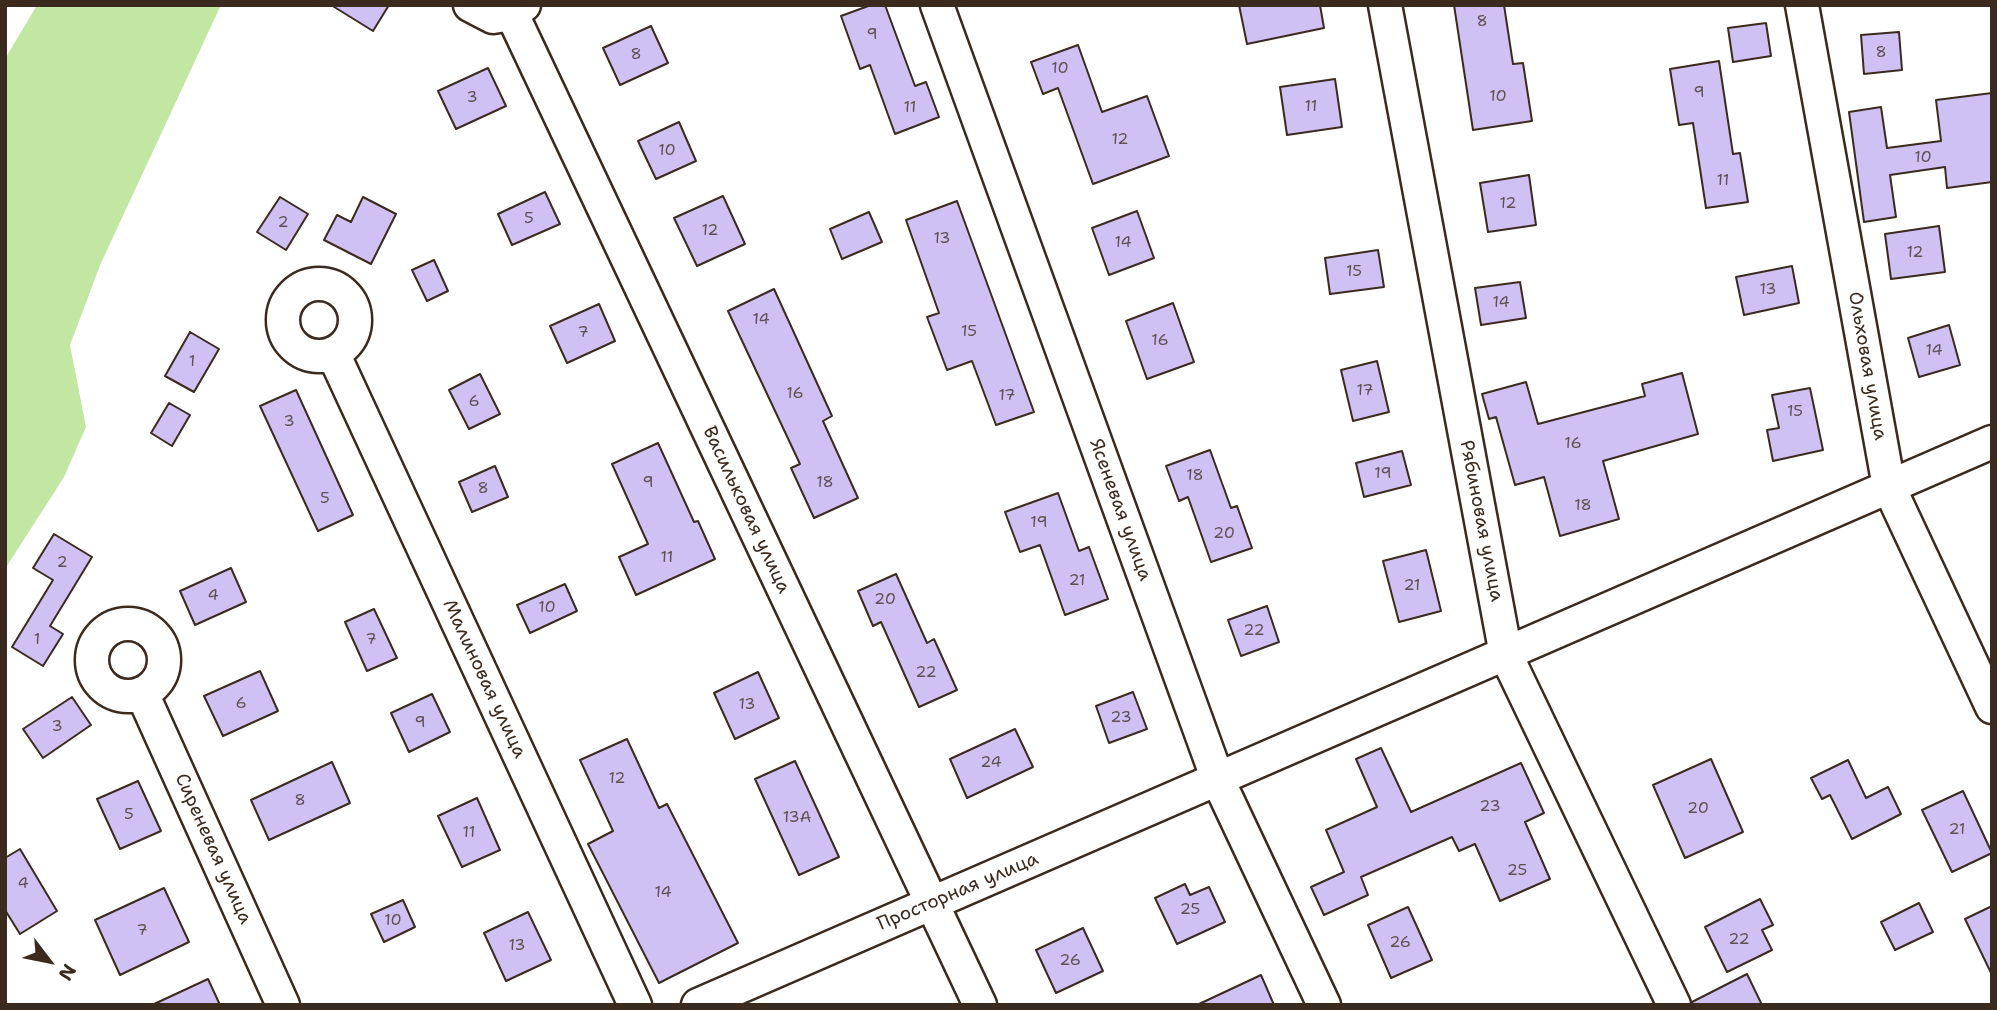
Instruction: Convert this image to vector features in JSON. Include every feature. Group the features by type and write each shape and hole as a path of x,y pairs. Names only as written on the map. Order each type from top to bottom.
{"street":[{"path":"470,5 494,17 518,10"},
{"name":"Ясеневая улица","path":"937,5 1218,780 1324,1005"},
{"name":"Рябиновая улица","path":"1385,5 1506,655 1674,1005"},
{"name":"Ольховая улица","path":"1802,5 1889,487 1992,707"},
{"name":"Васильковая улица","path":"518,10 980,1005"},
{"name":"Малиновая улица","path":"333,353 635,1005"},
{"name":"Просторная улица","path":"698,1005 1992,442"},
{"name":"Сиреневая улица","path":"142,693 284,1005"}],"green space":[{"path":"37,5 221,5 101,263 70,345 86,427 64,477 5,569 5,59"}],"building":[{"path":"331,5 389,5 373,31"},
{"path":"871,5 885,5 915,86 926,82 939,117 895,134 870,65 860,69 841,16"},
{"path":"1239,5 1320,5 1324,28 1247,44"},
{"path":"1454,5 1504,5 1513,64 1523,63 1532,121 1473,130"},
{"path":"1766,23 1771,56 1733,62 1728,28"},
{"path":"651,26 668,63 620,85 603,48"},
{"path":"1899,32 1902,70 1864,74 1861,35"},
{"path":"1078,45 1102,112 1147,96 1169,156 1093,184 1058,88 1043,94 1031,62"},
{"path":"1719,61 1733,154 1740,153 1748,202 1706,208 1693,123 1679,125 1670,69"},
{"path":"488,68 506,106 456,129 438,91"},
{"path":"1335,79 1342,127 1287,135 1280,87"},
{"path":"1992,93 1992,182 1947,188 1945,167 1890,175 1896,217 1864,222 1849,112 1881,107 1887,148 1941,141 1936,100"},
{"path":"679,122 696,161 656,179 638,141"},
{"path":"1529,175 1536,225 1488,232 1480,183"},
{"path":"545,192 560,224 512,245 498,214"},
{"path":"723,196 745,244 697,266 674,218"},
{"path":"280,197 308,214 286,250 257,232"},
{"path":"363,197 396,214 371,264 324,240 337,215 351,222"},
{"path":"957,201 1034,412 996,425 972,361 947,370 927,317 939,313 906,220"},
{"path":"1137,211 1154,258 1109,275 1092,228"},
{"path":"869,212 882,242 842,259 830,229"},
{"path":"1939,226 1945,272 1891,279 1885,234"},
{"path":"1378,250 1384,287 1330,294 1325,258"},
{"path":"434,260 448,291 427,301 412,270"},
{"path":"1792,266 1799,303 1744,315 1736,277"},
{"path":"1520,282 1526,318 1481,325 1475,288"},
{"path":"774,289 832,416 823,421 858,498 814,518 791,468 800,464 728,311"},
{"path":"1173,303 1194,362 1147,379 1126,321"},
{"path":"599,304 615,341 567,363 550,326"},
{"path":"1949,325 1960,365 1919,377 1908,338"},
{"path":"190,332 219,349 194,392 165,376"},
{"path":"1377,361 1389,412 1353,421 1341,370"},
{"path":"1682,373 1698,434 1603,461 1619,519 1560,536 1544,477 1515,485 1496,417 1489,419 1482,394 1526,382 1538,424 1645,396 1642,384"},
{"path":"480,374 500,414 469,429 449,390"},
{"path":"1810,388 1823,450 1773,461 1767,430 1779,428 1772,395"},
{"path":"296,390 353,515 318,531 260,406"},
{"path":"169,403 190,415 172,446 151,433"},
{"path":"658,443 694,522 698,521 715,559 636,595 619,557 648,544 612,464"},
{"path":"1210,450 1231,508 1237,506 1252,548 1211,562 1188,497 1179,501 1166,466"},
{"path":"1402,451 1411,485 1364,497 1356,463"},
{"path":"495,466 508,497 472,512 459,482"},
{"path":"1058,493 1079,551 1089,547 1108,599 1065,615 1040,545 1020,552 1005,512"},
{"path":"54,534 92,557 50,626 63,634 43,666 12,647 53,580 33,568"},
{"path":"1426,550 1441,611 1399,622 1383,561"},
{"path":"231,568 246,602 195,625 180,591"},
{"path":"896,574 927,643 934,639 957,690 919,707 881,622 873,626 858,591"},
{"path":"565,584 577,611 530,633 517,605"},
{"path":"1267,606 1279,642 1241,656 1228,620"},
{"path":"374,609 397,658 367,671 345,622"},
{"path":"260,671 278,711 223,736 204,696"},
{"path":"758,672 779,718 735,739 714,693"},
{"path":"1133,692 1147,729 1109,743 1096,706"},
{"path":"432,694 450,732 409,752 391,713"},
{"path":"72,697 91,725 43,758 23,729"},
{"path":"1015,729 1033,767 967,798 950,759"},
{"path":"627,739 659,808 667,804 738,943 659,983 588,844 613,831 580,760"},
{"path":"1381,748 1411,812 1521,763 1544,813 1525,822 1550,879 1500,901 1475,844 1459,851 1452,837 1361,877 1368,895 1324,915 1311,887 1344,872 1326,830 1377,807 1356,759"},
{"path":"1711,759 1743,832 1685,858 1653,785"},
{"path":"1848,760 1866,798 1888,787 1901,814 1852,839 1830,795 1822,799 1811,778"},
{"path":"795,761 839,857 799,875 755,779"},
{"path":"332,762 350,803 269,840 251,800"},
{"path":"138,781 161,831 120,849 97,799"},
{"path":"1963,791 1992,853 1952,872 1922,810"},
{"path":"477,798 500,850 462,867 438,816"},
{"path":"20,849 57,911 20,934 5,910 5,858"},
{"path":"1185,884 1190,895 1209,887 1225,922 1177,944 1155,898"},
{"path":"164,888 189,942 120,975 95,920"},
{"path":"1760,899 1773,925 1762,930 1772,950 1727,972 1705,927"},
{"path":"403,900 415,927 384,942 371,914"},
{"path":"1919,903 1933,932 1895,950 1881,922"},
{"path":"1992,906 1992,975 1965,919"},
{"path":"1408,907 1432,960 1391,978 1368,925"},
{"path":"528,912 551,960 506,981 484,933"},
{"path":"1083,928 1103,971 1056,993 1036,950"},
{"path":"1747,974 1762,1005 1692,1005 1692,1002"},
{"path":"1261,975 1274,1005 1197,1005"},
{"path":"208,979 220,1005 152,1005"}]}
